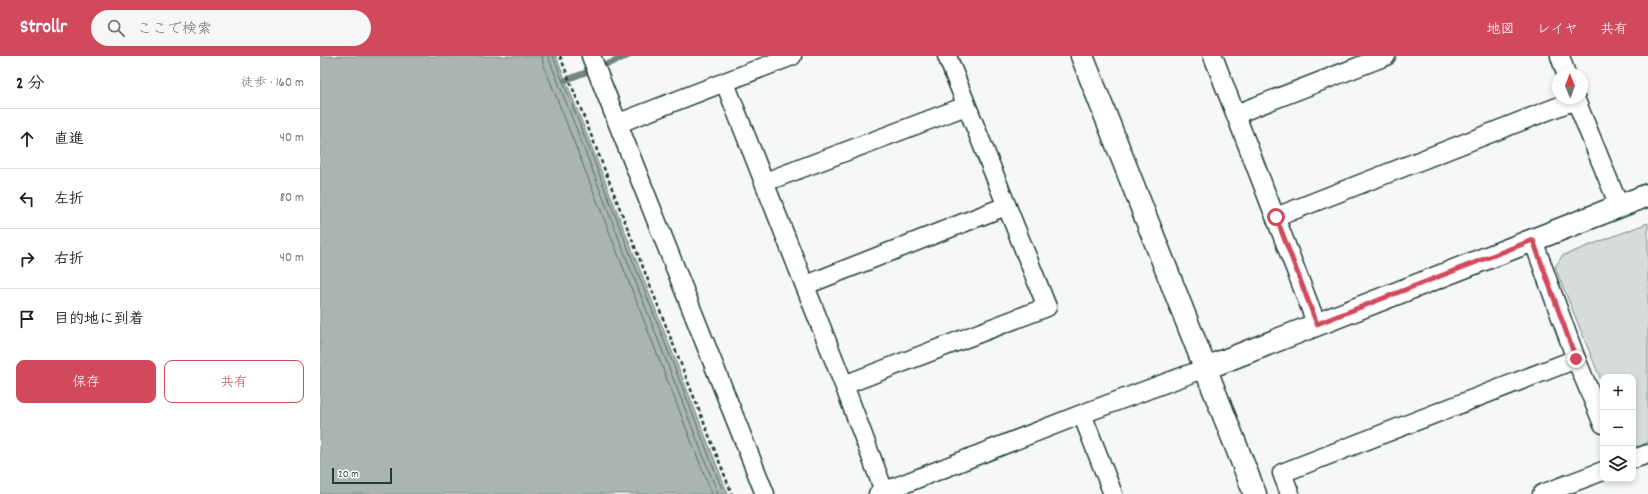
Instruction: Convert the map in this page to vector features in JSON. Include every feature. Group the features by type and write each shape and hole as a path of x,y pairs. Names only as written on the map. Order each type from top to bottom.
{"street":[{"path":"619,123 792,56"},
{"path":"844,384 1047,307 947,56"},
{"path":"1082,56 1256,494"},
{"path":"1213,56 1317,324"},
{"path":"1236,114 1386,56"},
{"path":"1560,56 1564,68"},
{"path":"595,57 619,123 765,494"},
{"path":"725,83 844,384 881,493 1082,414 1206,368 1648,194"},
{"path":"1276,217 1562,104"},
{"path":"1577,104 1619,206"},
{"path":"765,182 966,106"},
{"path":"806,285 1006,206"},
{"path":"1533,240 1576,359 1600,417"},
{"path":"1290,494 1282,474 1576,359"},
{"path":"1082,414 1113,494"},
{"path":"1636,459 1648,454"},
{"path":"1542,494 1600,472"}],"path":[{"path":"560,56 732,494"}],"shaded area":[{"path":"1648,223 1648,442 1639,447 1636,446 1636,374 1600,374 1600,378 1555,267 1562,256"}],"water":[{"path":"320,56 556,56 728,494 320,494"}],"waterway":[{"path":"566,80 628,56"}],"route":[{"path":"1276,217 1317,324 1533,240 1576,359"}]}
